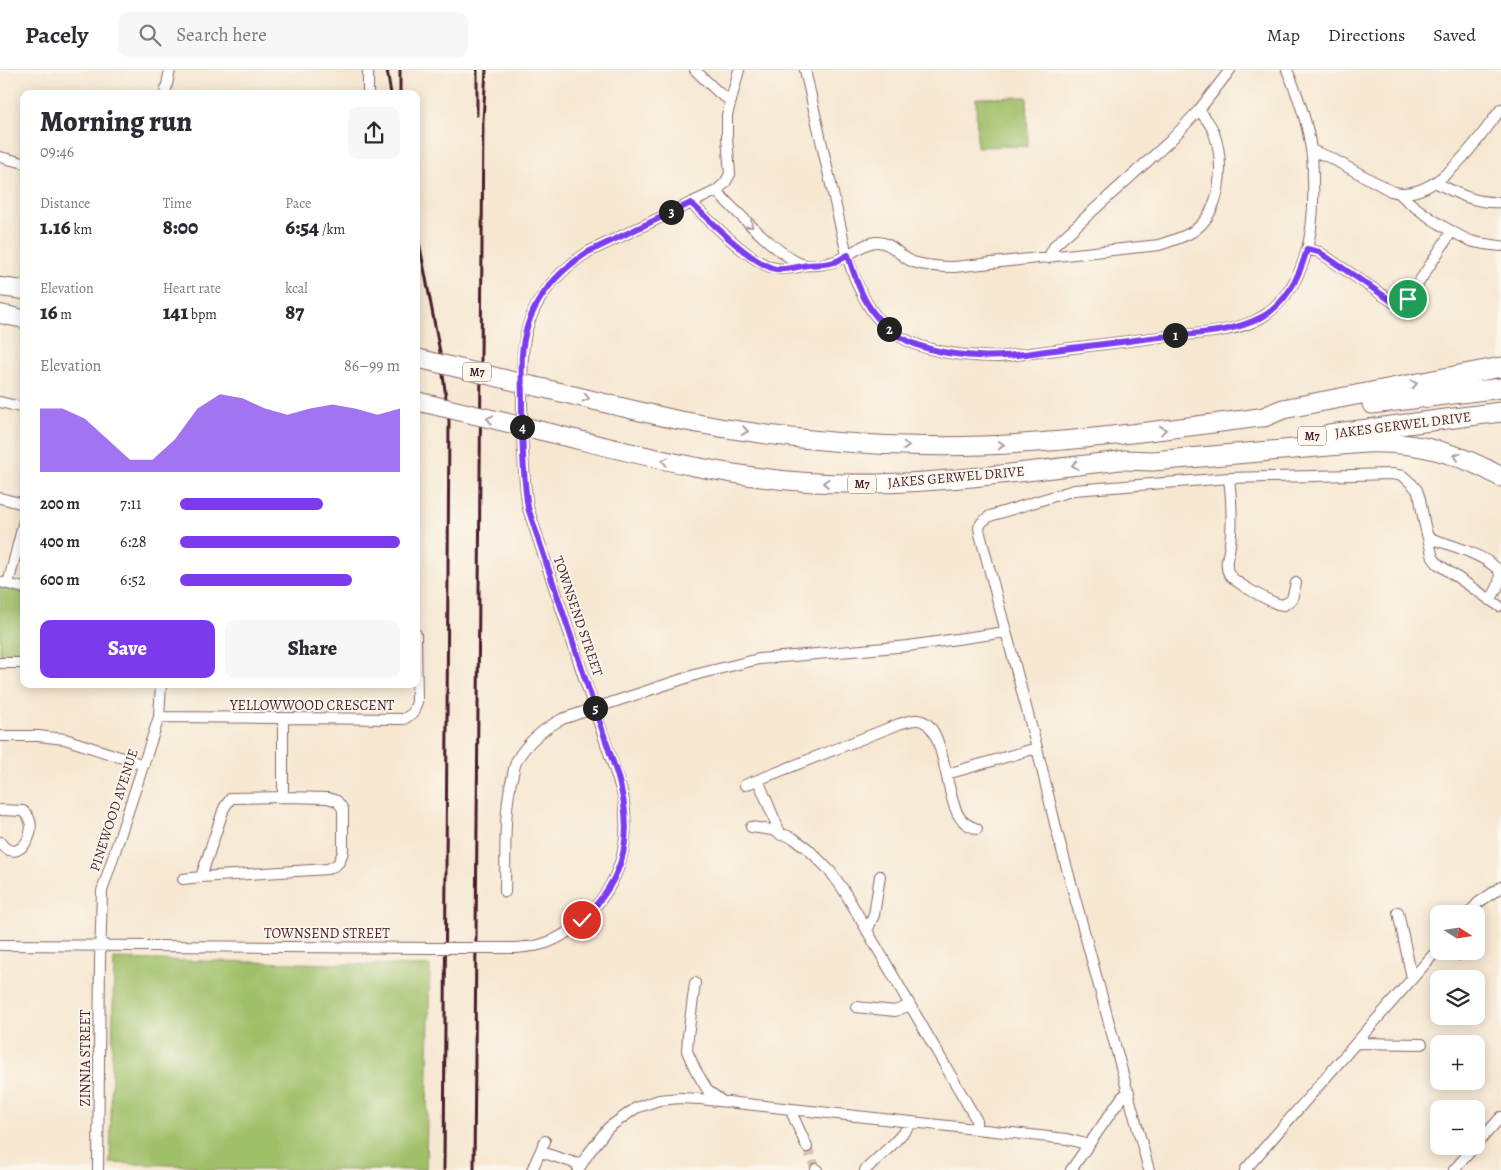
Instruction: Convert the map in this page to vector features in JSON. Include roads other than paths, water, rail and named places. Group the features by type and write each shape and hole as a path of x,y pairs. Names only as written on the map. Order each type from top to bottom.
{"highway":[{"path":"0,287 20,290"},
{"path":"0,314 20,318"},
{"name":"JAKES GERWEL DRIVE","path":"420,359 664,417 722,428 807,439 886,445 966,446 1097,438 1501,388"},
{"path":"1264,417 1284,410 1501,367"},
{"name":"JAKES GERWEL DRIVE","path":"420,403 706,469 765,479 815,483 866,484 936,481 1124,460 1501,412"},
{"path":"1124,460 1153,461 1365,443 1388,443 1423,447 1452,455 1501,477"}],"street":[{"path":"166,90 170,70"},
{"path":"368,70 368,90"},
{"path":"695,70 719,93 731,101"},
{"path":"739,70 727,115 726,137 730,174 725,183 716,191 751,226 786,255 806,265"},
{"path":"805,70 855,281 876,317 892,331 910,342 928,348 970,355 999,356 1198,334 1230,328 1264,316 1282,300 1298,276 1303,264 1307,249 1313,192 1311,150 1294,84 1287,70"},
{"path":"1048,258 1055,245 1170,141 1199,110 1230,70"},
{"path":"1400,194 1424,189 1435,182 1465,156 1501,109"},
{"path":"691,203 757,261 775,268 791,269 806,265 834,262 875,242 888,244 902,256 912,261 939,267 1048,258 1159,245 1177,239 1192,231 1205,219 1215,201 1220,182 1220,165 1214,134 1209,123 1199,110"},
{"path":"1311,150 1331,158 1391,191 1400,194 1408,202 1452,231 1479,243 1501,246"},
{"path":"0,157 20,162"},
{"path":"1435,182 1470,198 1490,203 1501,202"},
{"name":"TOWNSEND STREET","path":"0,945 516,948 540,945 555,939 570,930 598,905 613,882 622,860 625,846 626,814 623,795 528,508 522,452 522,354 532,315 538,302 549,285 562,271 588,252 716,191"},
{"path":"1307,249 1319,252 1393,302 1402,304 1408,299 1452,231"},
{"path":"0,402 20,407"},
{"path":"1149,1170 1056,828 979,527 984,519 1074,490 1229,478 1392,474 1403,476 1417,490 1433,558 1438,564 1499,606"},
{"path":"1229,478 1232,519 1227,559 1228,572 1236,581 1278,604 1284,605 1292,600 1296,583"},
{"path":"0,498 20,503"},
{"path":"20,533 4,583 20,587"},
{"path":"1429,538 1491,562 1497,568 1500,572 1500,582 1490,600"},
{"path":"506,892 507,803 510,783 516,762 526,747 544,729 562,720 698,674 759,659 908,646 1006,632"},
{"path":"0,663 20,663"},
{"name":"PINEWOOD AVENUE","path":"101,945 102,891 159,717 161,688"},
{"name":"YELLOWWOOD CRESCENT","path":"159,717 404,719 409,717 415,709 417,688"},
{"path":"283,719 283,797"},
{"path":"745,785 900,724 917,720 924,722 934,732 947,774 953,802 959,817 967,826 977,828"},
{"path":"0,736 58,738 144,765"},
{"path":"947,774 1037,748"},
{"path":"758,780 781,835"},
{"path":"183,880 201,877 328,869 339,862 343,852 343,809 337,801 328,798 237,797 229,800 224,808 201,877"},
{"path":"0,810 23,811 28,816 31,824 28,838 22,849 6,849 0,842"},
{"path":"751,827 772,830 793,838 807,848 830,871 976,1119 976,1129"},
{"path":"867,931 874,915 880,876"},
{"path":"1476,905 1501,887"},
{"path":"1398,912 1412,978"},
{"name":"ZINNIA STREET","path":"98,1170 101,945"},
{"path":"1245,1170 1430,958"},
{"path":"695,983 687,1051 708,1091 722,1102"},
{"path":"856,1007 895,1011 910,1005"},
{"path":"1356,1043 1422,1044"},
{"path":"1071,1170 1122,1097 1129,1092"},
{"path":"540,1152 580,1167 608,1128 636,1108 659,1100 680,1098 700,1098 722,1102 1067,1138 1088,1145"},
{"path":"790,1109 806,1147"},
{"path":"1485,1136 1501,1117"},
{"path":"865,1170 913,1122"},
{"path":"532,1170 545,1141"},
{"path":"1454,1170 1468,1155"}],"tunnel":[{"path":"807,1147 816,1169"}],"railway":[{"path":"387,70 390,90"},
{"path":"400,70 400,90"},
{"path":"477,70 477,115"},
{"path":"474,1170 483,120 486,70"},
{"path":"420,247 440,352 449,421 444,1170"}]}
